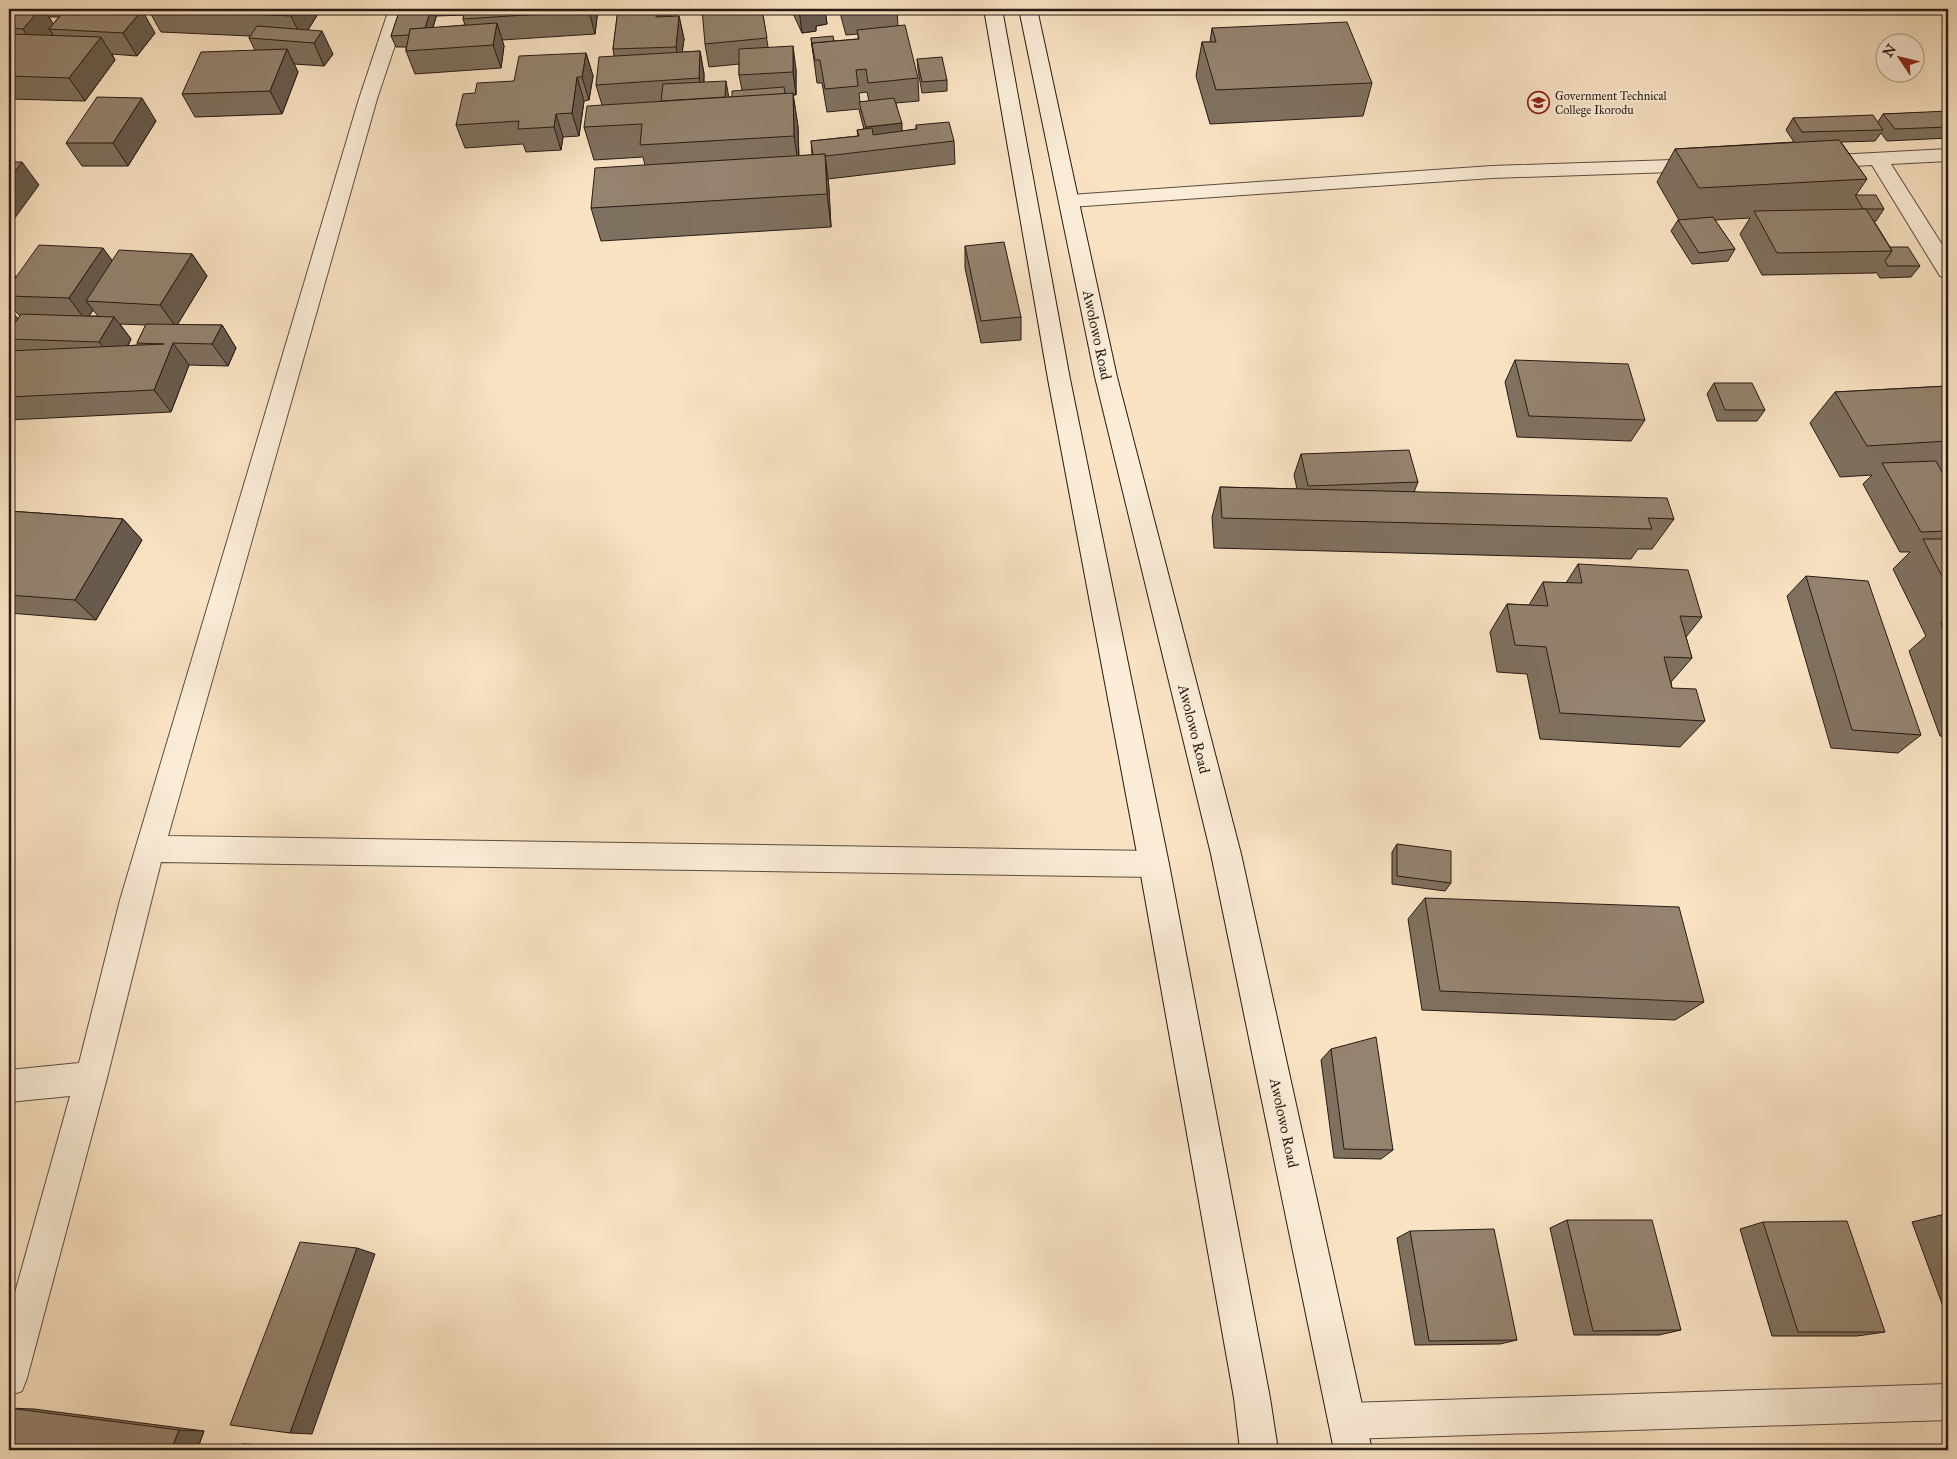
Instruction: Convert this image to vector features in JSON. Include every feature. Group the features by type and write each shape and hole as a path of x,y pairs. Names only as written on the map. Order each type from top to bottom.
{"street":[{"path":"9,1378 91,1078 135,900 368,99 398,9"},
{"path":"993,9 1058,379 1154,864 1252,1398 1259,1450"},
{"name":"Awolowo Road","path":"1028,9 1106,377 1226,854 1350,1436"},
{"path":"1800,162 1879,160 1948,155"},
{"path":"1879,160 1948,271"},
{"path":"1070,201 1492,172 1720,165"},
{"path":"151,849 1154,864"},
{"path":"9,1086 91,1078"},
{"path":"1350,1436 1948,1402"}],"building":[{"path":"9,9 40,9 23,29 9,28"},
{"path":"66,9 142,10 123,33 49,29"},
{"path":"148,9 295,9 291,16"},
{"path":"400,9 431,9 425,28 410,29 409,35 391,36"},
{"path":"465,9 589,9 589,11 463,19"},
{"path":"618,9 660,9 656,13 656,17 679,16 676,47 613,49"},
{"path":"702,9 762,9 767,38 705,44"},
{"path":"843,9 876,9 843,12"},
{"path":"1347,22 1372,83 1216,90 1202,42 1216,42 1212,28"},
{"path":"497,23 493,45 406,51 410,29"},
{"path":"905,25 918,78 868,83 866,69 856,70 858,86 825,89 820,60 815,60 812,43 859,39 857,30"},
{"path":"257,26 322,31 314,43 249,38"},
{"path":"9,34 101,37 69,78 9,76"},
{"path":"833,36 834,41 812,43 813,53 811,38"},
{"path":"793,46 793,72 739,75 739,49"},
{"path":"287,49 270,91 182,94 201,52"},
{"path":"700,51 699,78 596,85 599,57"},
{"path":"586,53 582,77 577,77 572,113 556,114 554,127 518,129 519,121 456,125 463,94 475,93 477,83 514,81 519,56"},
{"path":"942,57 947,80 922,82 917,59"},
{"path":"726,81 725,97 661,101 663,84"},
{"path":"784,87 785,94 732,97 732,91"},
{"path":"793,93 794,136 640,145 642,124 584,127 587,106"},
{"path":"97,97 142,98 113,143 66,143"},
{"path":"894,98 902,123 866,127 859,102"},
{"path":"1948,111 1948,127 1895,129 1883,114"},
{"path":"1873,115 1883,130 1802,132 1793,118"},
{"path":"949,122 954,141 826,156 825,154 813,155 811,141 859,136 857,130 872,128 873,135 917,129 916,125"},
{"path":"1839,140 1867,179 1699,188 1675,149"},
{"path":"825,154 827,194 591,208 595,168"},
{"path":"9,162 22,162 9,180"},
{"path":"1855,195 1876,195 1884,209 1863,209"},
{"path":"1866,209 1892,251 1777,253 1754,211"},
{"path":"1713,217 1735,249 1699,253 1678,220"},
{"path":"1004,242 1021,317 981,321 965,246"},
{"path":"39,245 103,248 69,298 9,296 9,287"},
{"path":"1890,247 1908,247 1920,266 1888,266 1885,261 1892,251"},
{"path":"119,250 192,254 160,305 86,301"},
{"path":"21,314 114,317 99,342 9,339 9,332"},
{"path":"146,324 222,325 212,344 173,343 154,390 9,397 9,351 164,344 137,343"},
{"path":"1515,360 1628,364 1645,420 1529,416"},
{"path":"1714,383 1752,383 1765,410 1725,410"},
{"path":"1948,386 1948,441 1867,446 1835,392"},
{"path":"1409,450 1418,482 1308,486 1301,454"},
{"path":"1936,461 1948,483 1948,531 1921,532 1882,463"},
{"path":"1220,487 1667,498 1674,519 1648,518 1652,529 1222,518"},
{"path":"9,511 123,519 75,600 9,595"},
{"path":"1923,539 1948,539 1948,588"},
{"path":"1578,564 1688,570 1702,617 1680,616 1692,658 1664,657 1672,688 1696,689 1705,721 1560,713 1546,647 1515,645 1507,604 1548,606 1543,582 1582,583"},
{"path":"1806,576 1868,581 1921,735 1852,730"},
{"path":"1941,623 1948,624 1948,642"},
{"path":"1397,844 1451,851 1451,883 1397,876"},
{"path":"1425,898 1679,907 1704,1002 1440,991"},
{"path":"1376,1037 1393,1150 1344,1149 1331,1049"},
{"path":"1948,1214 1948,1234 1941,1215"},
{"path":"1567,1220 1652,1220 1681,1330 1593,1331"},
{"path":"1847,1221 1885,1332 1798,1332 1763,1222"},
{"path":"1494,1229 1517,1340 1429,1341 1410,1231"},
{"path":"300,1242 357,1248 290,1433 230,1425"},
{"path":"9,1408 179,1430 171,1450 9,1450"},
{"path":"243,1444 285,1450 240,1450"}],"place":[{"name":"Government Technical College Ikorodu","path":"1539,103"}]}
